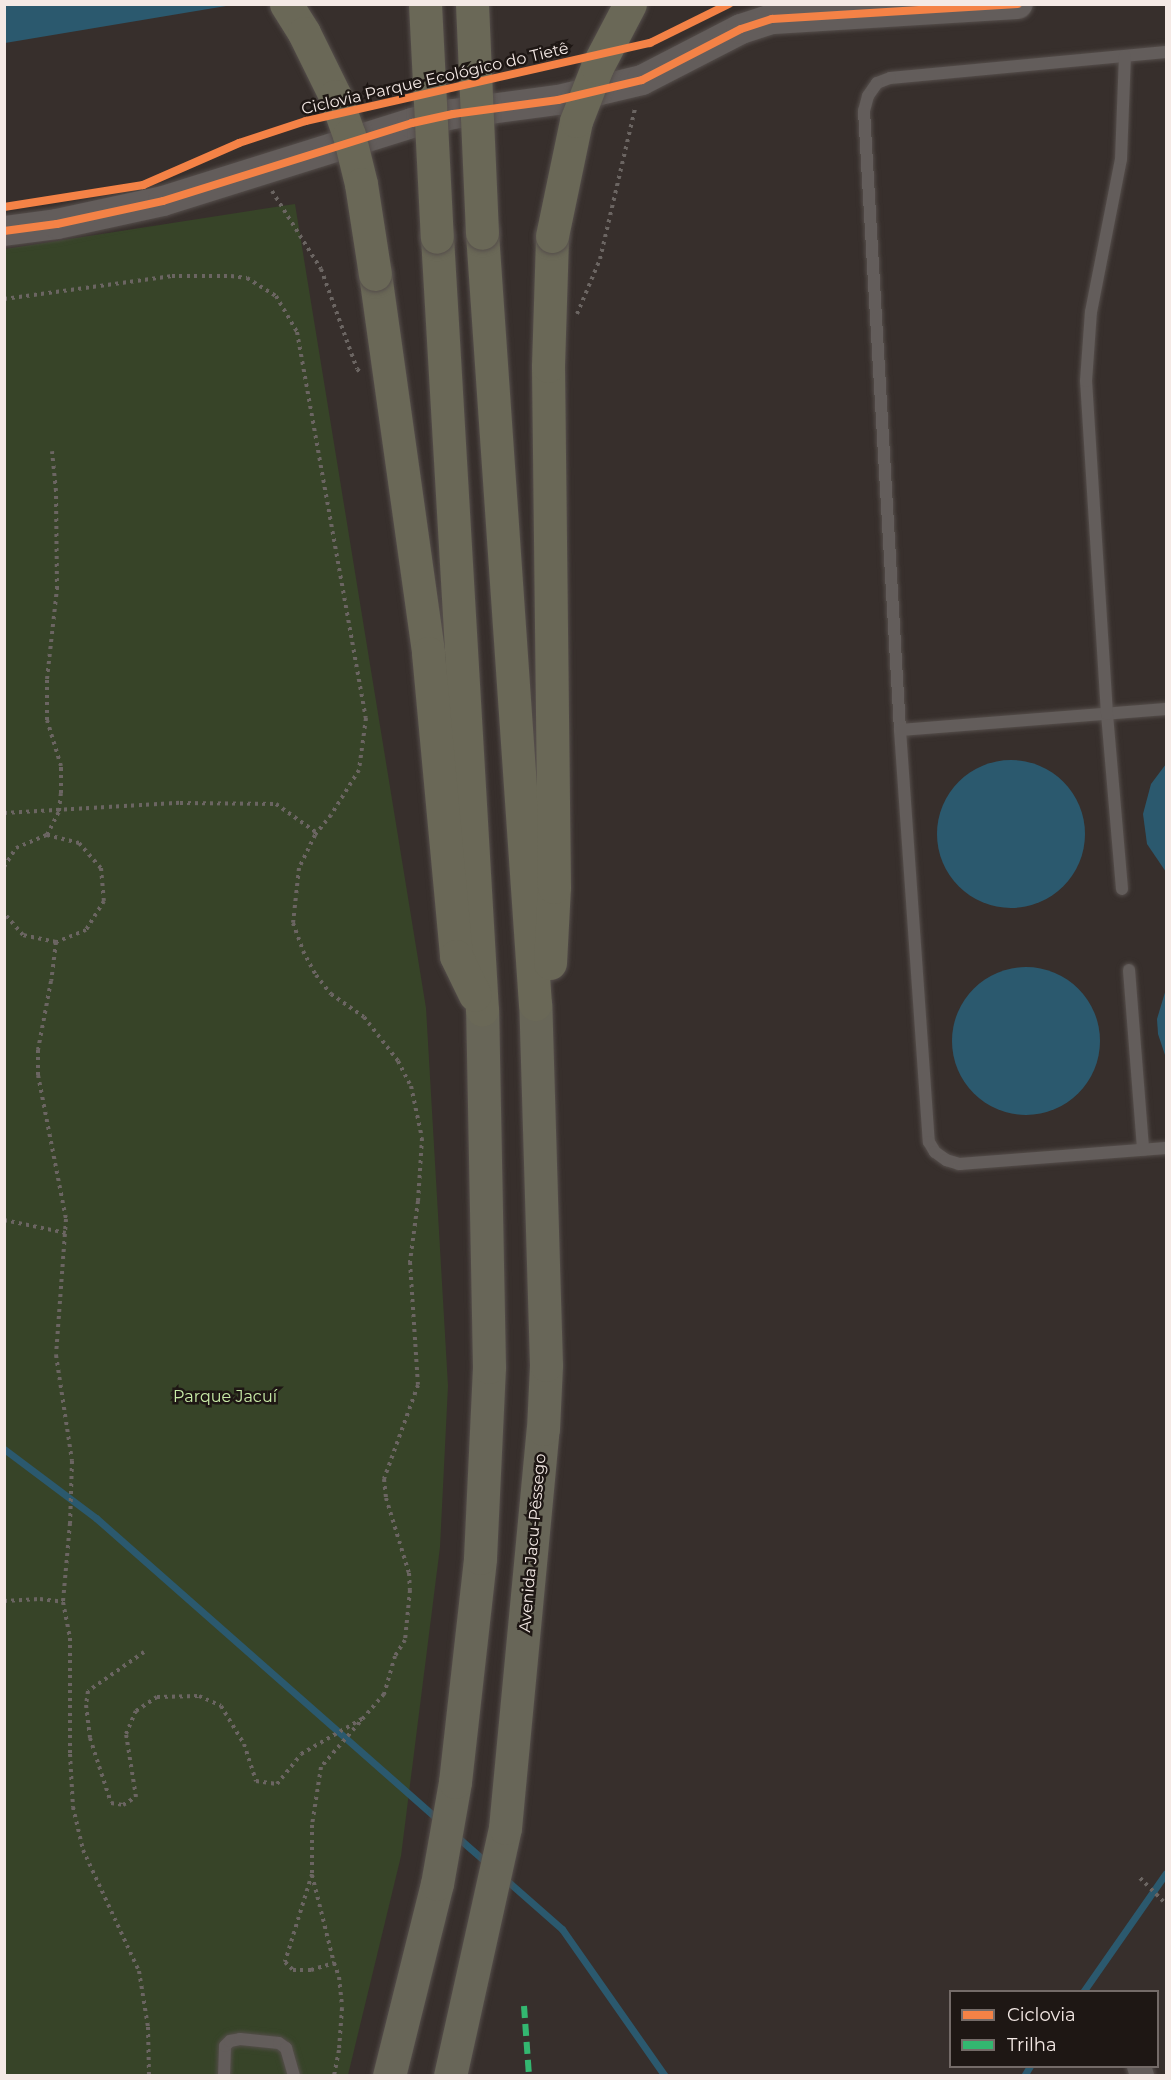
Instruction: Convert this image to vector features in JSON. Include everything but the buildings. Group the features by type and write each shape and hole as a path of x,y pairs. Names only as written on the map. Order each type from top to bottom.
{"highway":[{"path":"286,4 329,86 349,135 361,184 428,653 456,956 482,1010"},
{"path":"389,2076 437,1884 456,1782 480,1558 489,1367 482,1010 425,4"},
{"path":"472,4 482,233 535,1004"},
{"path":"535,1004 551,963 554,886 548,366 552,236 576,121 597,68 630,4"},
{"name":"Avenida Jacu-Pêssego","path":"450,2076 505,1828 531,1570 546,1365 535,1004"}],"street":[{"path":"4,231 125,210 260,171 412,123 453,114 558,100 642,80 741,30 772,19 1018,4"}],"lane":[{"path":"1167,52 907,75 877,83 868,96 864,111 900,730 929,1142 935,1152 946,1160 959,1164 1167,1148"},
{"path":"1122,890 1107,714 1086,381 1091,312 1121,159 1125,56"},
{"path":"900,730 1167,709"},
{"path":"1129,970 1143,1149"},
{"path":"224,2076 225,2046 230,2041 240,2039 279,2043 286,2048 294,2076"}],"path":[{"path":"573,324 600,259 642,80"},
{"path":"260,171 321,269 357,369 364,376"},
{"path":"4,299 172,276 231,276 247,278 276,296 288,312 297,332 366,717 359,770 317,833 298,868 293,902 293,923 303,951 331,994 364,1017 398,1061 411,1086 422,1138 418,1201 410,1262 418,1385 384,1479 386,1498 409,1574 410,1590 405,1640 395,1656 384,1694 321,1767 312,1825 312,1874 339,1977 342,2008 339,2050 334,2076"},
{"path":"47,835 59,811 61,766 46,720 46,679 57,589 56,491 52,451"},
{"path":"4,813 180,803 276,804 317,833"},
{"path":"4,867 16,848 47,835 79,843 101,868 104,901 87,930 56,942 23,934 4,913"},
{"path":"56,942 38,1050 38,1075 62,1187 66,1233 56,1355 72,1461 70,1523 63,1602 70,1638 70,1754 73,1807 83,1850 139,1971 148,2026 149,2076"},
{"path":"4,1220 66,1233"},
{"path":"4,1601 40,1599 63,1602"},
{"path":"144,1652 88,1691 86,1705 90,1738 111,1803 123,1805 136,1797 126,1734 136,1711 157,1697 199,1696 221,1706 244,1744 256,1780 277,1784 301,1754 368,1715"},
{"path":"312,1874 285,1962 293,1970 311,1970 334,1963"},
{"path":"1140,1878 1167,1904"}],"green space":[{"name":"Parque Jacuí","path":"295,204 426,1008 448,1386 440,1547 401,1856 348,2075 5,2076 5,249"}],"water":[{"path":"5,4 232,4 232,5 5,43"},
{"path":"1011,760 1039,766 1063,782 1079,806 1085,834 1079,862 1063,886 1039,902 1011,908 983,902 959,886 943,862 937,834 943,806 959,782 983,766"},
{"path":"1166,764 1166,872 1147,844 1143,814 1151,784"},
{"path":"1026,967 1054,973 1078,989 1094,1013 1100,1041 1094,1069 1078,1093 1054,1109 1026,1115 998,1109 974,1093 958,1069 952,1041 958,1013 974,989 998,973"},
{"path":"1166,989 1166,1058 1158,1034 1157,1019"}],"waterway":[{"path":"4,1449 96,1518 438,1820"},
{"path":"455,1835 487,1863"},
{"path":"1084,1990 1166,1873"},
{"path":"505,1879 562,1929 665,2076"},
{"path":"1024,2076 1029,2068"}],"marked path":[{"path":"524,2006 529,2076"}],"cycle path":[{"name":"Ciclovia Parque Ecológico do Tietê","path":"4,207 143,185 239,143 306,121 650,43 729,4"},
{"path":"4,231 57,224 163,201 412,123 453,114 558,100 642,80 741,29 772,19 1018,4"}]}
